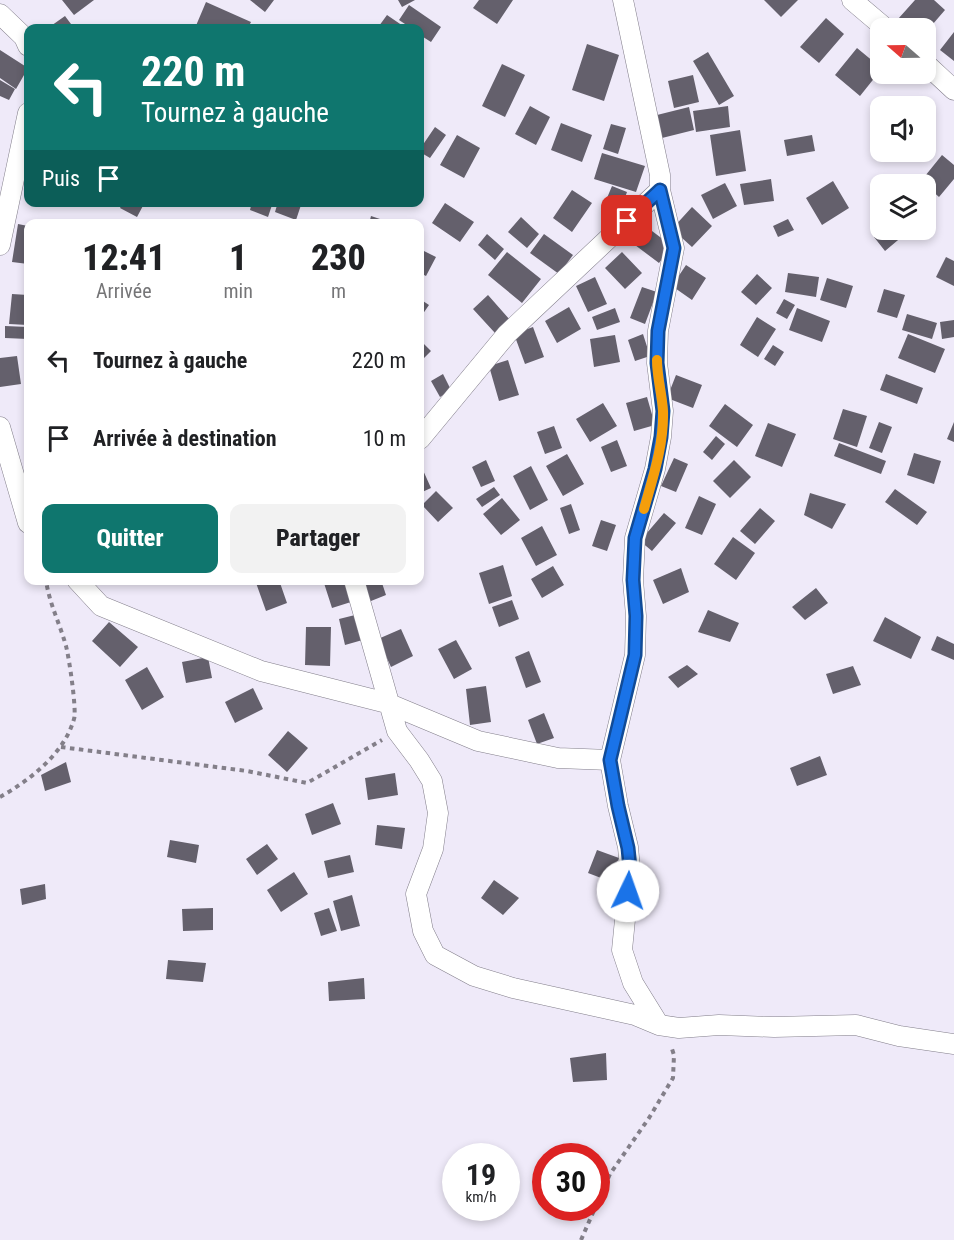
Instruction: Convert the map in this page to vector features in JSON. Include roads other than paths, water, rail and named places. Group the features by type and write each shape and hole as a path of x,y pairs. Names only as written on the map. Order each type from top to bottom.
{"street":[{"path":"623,0 660,175 660,190 674,248 658,331 657,363 663,411 661,437 655,469 635,538 633,580 636,616 635,655 610,760 630,868 622,950 633,983 658,1025"},
{"path":"852,0 873,18"},
{"path":"0,14 24,37"},
{"path":"936,73 954,90"},
{"path":"0,245 24,132"},
{"path":"424,434 507,334 660,190"},
{"path":"0,427 24,509"},
{"path":"82,585 101,606 261,671 387,702 478,741 558,758 610,760"},
{"path":"355,585 397,731 432,781 438,813 433,849 416,894 423,931 435,955 474,976 513,988 635,1015 658,1025 680,1028 719,1025 774,1027 856,1025 899,1036 954,1044"}]}
